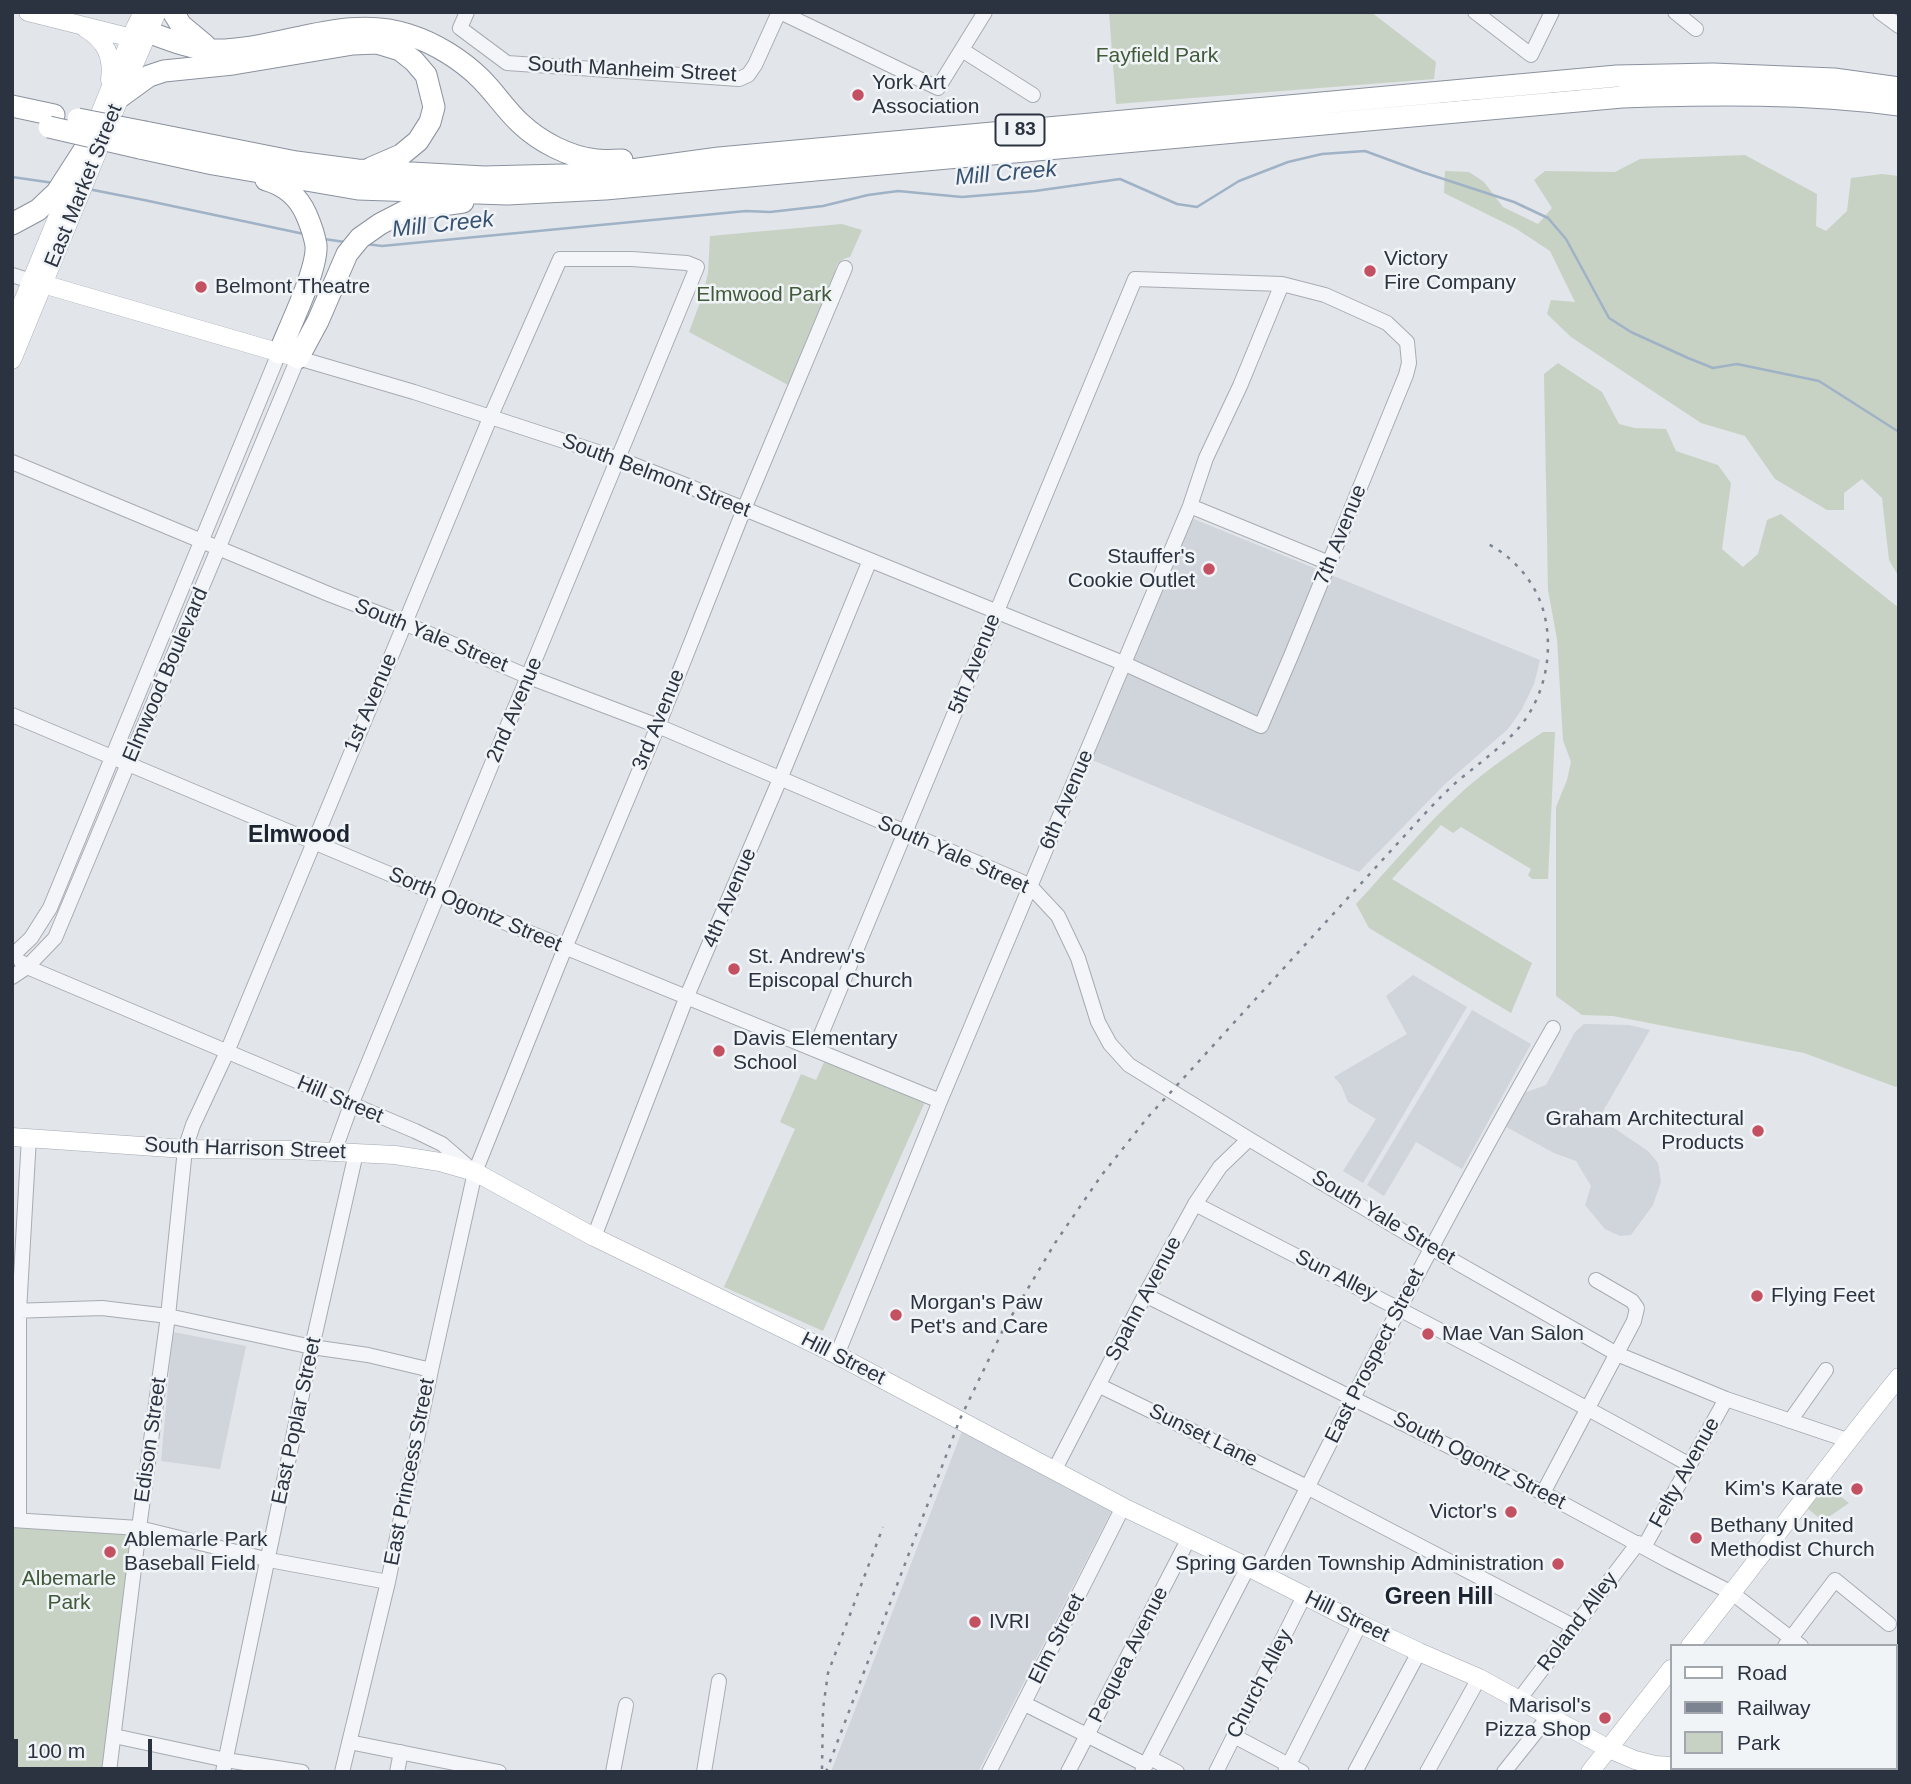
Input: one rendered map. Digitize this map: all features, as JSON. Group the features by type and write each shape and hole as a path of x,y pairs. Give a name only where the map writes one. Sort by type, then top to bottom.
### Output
{"highway":[{"path":"173,12 181,25 198,41 213,50"},
{"path":"140,30 179,43 213,50 339,30 393,30 412,36 460,61 481,78 521,124 542,140 578,157 598,160 719,158"},
{"path":"115,95 149,76 164,71 233,64 352,44 377,43 400,50 426,75 434,107 430,122 418,141 401,155 362,171"},
{"name":"I 83","path":"12,106 52,121 142,140 362,171 484,177 602,174 719,158 1617,76 1726,74 1834,79 1899,88"},
{"name":"I 83","path":"142,140 213,164 358,188 507,194 605,189 1622,97 1760,94 1845,98 1899,105"},
{"name":"I 83","path":"12,120 52,121"},
{"path":"12,223 67,196 82,168 86,147"},
{"path":"213,164 279,183 296,198 310,223 316,246 288,356"},
{"path":"288,356 318,321 347,254 360,238 380,224 407,210 531,193"}],"main road":[{"path":"28,12 140,30"},
{"name":"East Market Street","path":"82,168 115,95 140,30 157,12"},
{"path":"78,18 98,36 108,52 115,95"},
{"name":"East Market Street","path":"12,360 86,147 115,95"},
{"name":"East Market Street","path":"12,328 37,283"},
{"name":"South Belmont Street","path":"37,283 288,356"},
{"name":"South Harrison Street","path":"20,1137 185,1149 294,1150 410,1157 475,1172"},
{"name":"Hill Street","path":"475,1172 594,1237 837,1355 1124,1507 1360,1625 1479,1678 1609,1749 1635,1760 1670,1766"},
{"path":"1692,1644 1847,1440 1899,1377"},
{"path":"1590,1772 1670,1670"}],"street":[{"name":"South Manheim Street","path":"467,12 460,28 507,63 738,79 748,75 755,65 779,12"},
{"path":"779,12 938,88 985,12"},
{"path":"1475,12 1531,55 1552,12"},
{"path":"1675,12 1696,29"},
{"path":"1880,12 1899,26"},
{"path":"962,50 1034,94"},
{"name":"1st Avenue","path":"185,1149 490,418 560,259 659,261 687,263 697,267"},
{"name":"2nd Avenue","path":"334,1152 351,1105 697,267"},
{"name":"3rd Avenue","path":"475,1172 744,509 845,268"},
{"path":"12,275 37,283"},
{"name":"5th Avenue","path":"815,1049 1135,279 1282,284"},
{"name":"7th Avenue","path":"1261,726 1292,656 1409,363 1407,342 1387,323 1325,295 1282,284"},
{"name":"6th Avenue","path":"837,1355 940,1101 1190,506 1206,458 1240,386 1282,284"},
{"name":"South Belmont Street","path":"288,356 414,392 619,459 1123,663 1261,726"},
{"name":"Elmwood Boulevard","path":"13,956 31,938 50,908 202,540 288,356"},
{"name":"Elmwood Boulevard","path":"12,977 27,967 55,938 219,547 288,356"},
{"name":"South Yale Street","path":"12,462 529,677 657,726 1031,887 1058,916 1068,934 1098,1022 1110,1044 1129,1065 1432,1248 1617,1354 1726,1399 1847,1440"},
{"path":"1190,506 1329,563"},
{"name":"4th Avenue","path":"594,1237 687,996 870,560"},
{"name":"Sorth Ogontz Street","path":"12,715 565,948 940,1101"},
{"name":"Hill Street","path":"13,956 27,967 442,1144 475,1172"},
{"name":"East Prospect Street","path":"1146,1765 1307,1487 1490,1137 1552,1028"},
{"path":"20,1137 16,1311 16,1520 139,1528 269,1560 388,1583"},
{"name":"Spahn Avenue","path":"1055,1469 1195,1204 1220,1167 1249,1139"},
{"name":"Edison Street","path":"109,1772 167,1316 185,1149"},
{"name":"East Poplar Street","path":"225,1766 312,1347 356,1153"},
{"name":"East Princess Street","path":"342,1772 388,1583 475,1172"},
{"name":"Sun Alley","path":"1195,1204 1399,1308 1690,1465"},
{"path":"1543,1493 1634,1321 1637,1308 1632,1301 1596,1280"},
{"name":"South Ogontz Street","path":"1145,1295 1543,1493 1732,1593 1792,1643"},
{"path":"16,1311 102,1308 167,1316 431,1370"},
{"path":"1790,1421 1826,1370"},
{"name":"Sunset Lane","path":"1098,1385 1307,1487 1575,1627"},
{"name":"Felty Avenue","path":"1641,1545 1726,1399"},
{"name":"Elm Street","path":"989,1772 1124,1507"},
{"name":"Pequea Avenue","path":"1068,1772 1189,1538"},
{"name":"Roland Alley","path":"1518,1701 1641,1545"},
{"path":"1792,1643 1835,1580 1889,1624"},
{"name":"Church Alley","path":"1216,1772 1304,1596"},
{"path":"1287,1768 1360,1625"},
{"path":"1355,1772 1419,1653"},
{"path":"1427,1772 1479,1678"},
{"path":"704,1772 719,1681"},
{"path":"1024,1704 1146,1765 1177,1772"},
{"path":"613,1772 626,1705"},
{"path":"1504,1772 1548,1717"},
{"path":"114,1735 225,1766 302,1772"},
{"path":"1234,1736 1287,1768 1302,1772"},
{"path":"349,1742 499,1772"},
{"path":"397,1772 401,1752"}],"shaded area":[{"path":"1189,517 1540,660 1534,684 1522,709 1508,729 1445,784 1359,872 1090,759"},
{"path":"1413,975 1467,1007 1363,1183 1343,1171 1376,1119 1348,1102 1341,1085 1334,1077 1407,1034 1386,996"},
{"path":"1472,1010 1531,1044 1462,1169 1416,1142 1384,1196 1367,1185"},
{"path":"1584,1024 1629,1025 1650,1030 1599,1118 1648,1151 1658,1163 1661,1182 1653,1205 1631,1235 1620,1236 1605,1229 1585,1205 1591,1186 1576,1161 1554,1153 1501,1124 1519,1093 1546,1085 1575,1032"},
{"path":"173,1332 246,1346 220,1469 161,1461"},
{"name":"IVRI","path":"962,1431 1113,1508 978,1772 831,1772"}],"green space":[{"name":"Fayfield Park","path":"1109,12 1371,12 1436,62 1434,79 1116,104"},
{"path":"1745,155 1817,194 1816,226 1826,231 1847,211 1851,178 1882,174 1899,176 1899,577 1889,560 1882,498 1862,479 1844,493 1844,510 1827,510 1775,479 1745,436 1701,423 1571,337 1547,314 1551,300 1575,302 1550,251 1515,228 1444,193 1445,171 1469,172 1484,182 1503,207 1538,224 1552,208 1534,180 1545,171 1615,172 1640,159"},
{"name":"Elmwood Park","path":"842,224 862,230 850,257 837,265 836,281 790,386 689,332 708,273 710,236"},
{"path":"1558,363 1602,392 1619,424 1635,428 1666,429 1676,451 1718,465 1731,483 1722,549 1743,567 1758,554 1767,520 1781,514 1899,608 1899,1085 1896,1087 1804,1053 1613,1016 1582,1015 1556,996 1556,807 1571,762 1563,740 1557,639 1548,590 1544,374"},
{"path":"1543,732 1555,732 1548,879 1532,879 1528,875 1531,869 1461,827 1453,833 1441,825 1392,879 1532,963 1511,1013 1369,928 1356,904 1422,831 1464,790"},
{"path":"826,1058 925,1102 823,1331 724,1287 795,1129 780,1122 801,1074 816,1080"},
{"path":"1825,1484 1849,1503 1823,1521 1807,1508"},
{"name":"Albemarle Park","path":"12,1526 133,1532 106,1772 13,1772 15,1742 12,1741"}],"waterway":[{"name":"Mill Creek","path":"366,244 382,246 746,211 770,212 823,206 898,191 962,197 1035,191 1120,179 1177,204 1197,207 1239,181 1288,162 1322,154 1365,151 1514,202 1548,218 1566,239 1609,318 1631,332 1713,368 1737,364 1819,381 1899,432"},
{"name":"Mill Creek","path":"12,177 54,183"},
{"name":"Mill Creek","path":"88,189 304,234"},
{"name":"Mill Creek","path":"324,239 345,242"}],"railway":[{"path":"826,1772 960,1419 1002,1332 1055,1243 1101,1176 1148,1117 1433,805 1497,749 1527,717 1545,674 1548,644 1544,613 1536,592 1523,572 1507,556 1488,544"},
{"path":"822,1769 823,1709 828,1673 883,1527"}],"place":[{"name":"York Art Association","path":"858,95"},
{"name":"Victory Fire Company","path":"1370,271"},
{"name":"Belmont Theatre","path":"201,287"},
{"name":"Stauffer's Cookie Outlet","path":"1209,569"},
{"name":"St. Andrew's Episcopal Church","path":"734,969"},
{"name":"Davis Elementary School","path":"719,1051"},
{"name":"Graham Architectural Products","path":"1758,1131"},
{"name":"Flying Feet","path":"1757,1296"},
{"name":"Morgan's Paw Pet's and Care","path":"896,1315"},
{"name":"Mae Van Salon","path":"1428,1334"},
{"name":"Kim's Karate","path":"1857,1489"},
{"name":"Victor's","path":"1511,1512"},
{"name":"Bethany United Methodist Church","path":"1696,1538"},
{"name":"Ablemarle Park Baseball Field","path":"110,1552"},
{"name":"Spring Garden Township Administration","path":"1558,1564"},
{"name":"IVRI","path":"975,1622"},
{"name":"Marisol's Pizza Shop","path":"1605,1718"}],"district":[{"name":"Elmwood","path":"299,836"},
{"name":"Green Hill","path":"1439,1598"}]}
